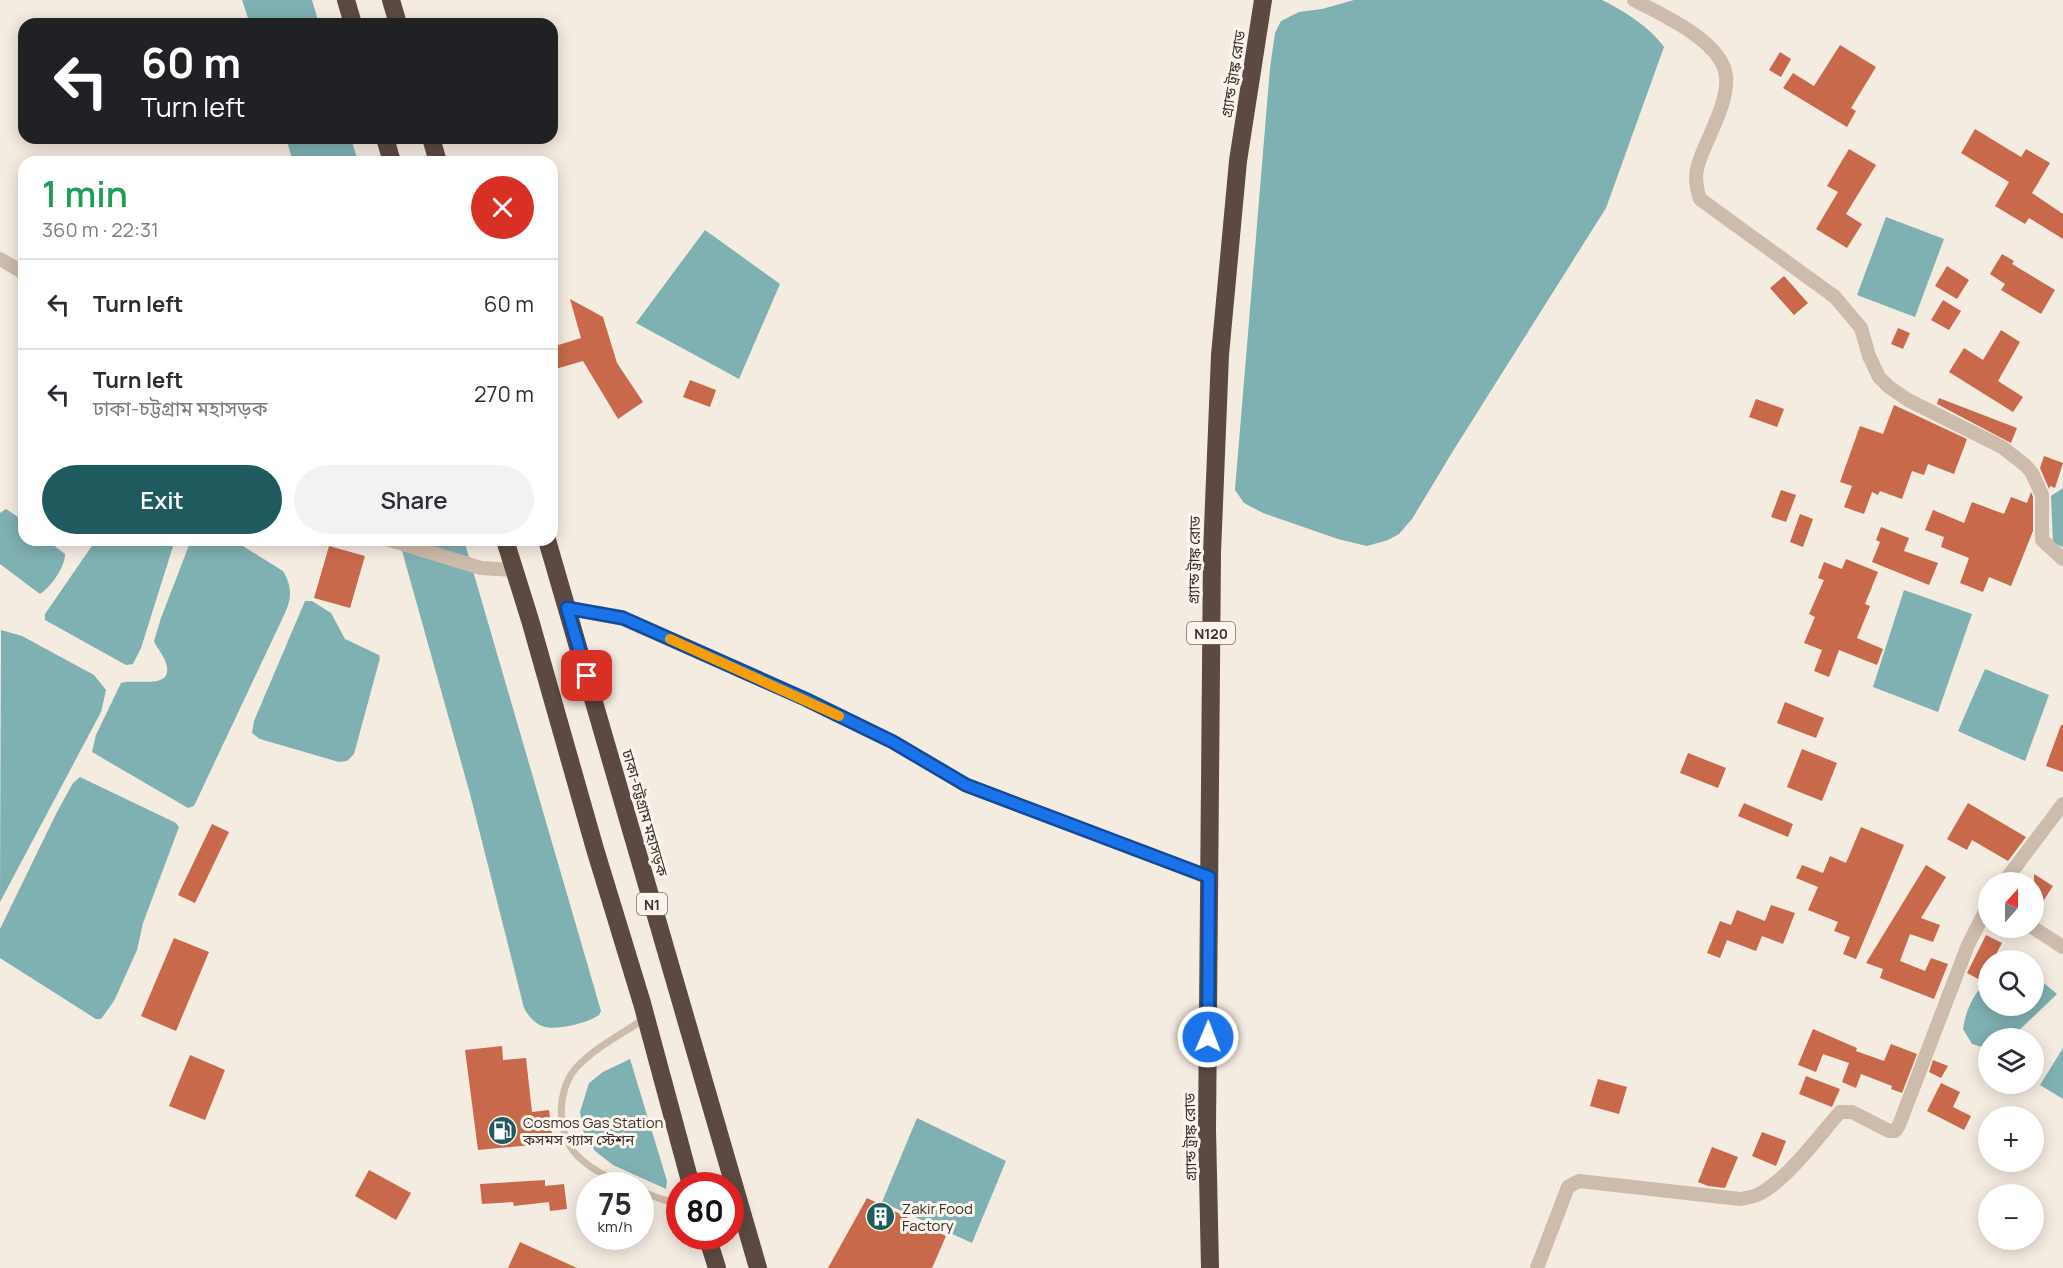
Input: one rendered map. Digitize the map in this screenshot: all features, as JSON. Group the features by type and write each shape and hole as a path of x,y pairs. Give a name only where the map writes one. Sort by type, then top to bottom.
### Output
{"highway":[{"path":"346,0 350,18"},
{"path":"390,0 396,18"},
{"name":"গ্র্যান্ড ট্রাঙ্ক রোড","path":"1210,1268 1207,1129 1212,554 1220,355 1238,161 1263,0"},
{"name":"N1","path":"507,546 646,1017 688,1172"},
{"name":"ঢাকা-চট্টগ্রাম মহাসড়ক","path":"549,546 758,1268"},
{"path":"711,1250 717,1268"}],"street":[{"path":"1634,0 1706,42 1720,57 1726,76 1725,89 1717,117 1695,170 1700,199 1835,297 1861,328 1869,356 1879,377 1889,387 1908,400 2002,447 2025,465 2032,472 2042,495 2042,540 2063,559"},
{"path":"0,259 18,270"},
{"path":"410,546 482,568 514,570"},
{"path":"567,608 623,618 805,699 893,742 966,785 1209,877"},
{"path":"2012,872 2063,804"},
{"path":"1537,1268 1568,1187 1579,1181 1740,1199 1758,1195 1773,1185 1840,1112 1852,1112 1889,1131 1895,1131 1968,945 1978,925"},
{"path":"2044,935 2063,947"}],"lane":[{"path":"602,1172 580,1160 568,1143 561,1115 563,1092 575,1068 646,1017"}],"water":[{"path":"242,0 312,0 317,18 248,18"},
{"path":"1354,0 1602,0 1636,20 1664,47 1606,208 1412,519 1399,534 1367,546 1338,539 1263,513 1244,503 1235,490 1270,68 1275,33 1281,21 1299,12 1322,9"},
{"path":"288,144 353,144 356,156 291,156"},
{"path":"1886,217 1944,239 1915,317 1857,295"},
{"path":"705,230 780,284 739,379 636,323"},
{"path":"2063,488 2063,547 2053,543 2051,496"},
{"path":"6,509 18,517 18,546 55,546 65,554 63,565 57,576 40,594 0,564 0,513"},
{"path":"92,546 173,546 141,648 133,664 126,665 45,620 45,614"},
{"path":"189,546 243,546 283,571 288,582 290,592 285,613 194,806 188,808 92,752 96,735 121,683 151,682 164,677 167,672 165,660 154,641"},
{"path":"401,546 466,546 601,1011 599,1015 581,1023 551,1028 538,1024 524,1008 470,794"},
{"path":"1904,590 1972,614 1938,712 1873,687"},
{"path":"305,601 312,601 331,613 345,639 379,655 380,658 354,754 347,761 339,762 260,739 252,733 254,721"},
{"path":"1,630 22,636 94,675 106,690 101,712 0,902"},
{"path":"1985,669 2049,695 2025,761 1958,731"},
{"path":"80,777 176,823 179,827 143,923 137,950 114,1001 101,1019 96,1019 0,958 0,929 56,814 73,783"},
{"path":"2044,983 2057,994 2044,1006"},
{"path":"1978,992 1978,1016 2034,1016 2021,1028 1978,1028 1978,1046 1972,1044 1963,1029"},
{"path":"2063,1048 2063,1099 2044,1087 2044,1079"},
{"path":"630,1059 666,1178 666,1189 654,1184 654,1172 628,1172 613,1165 595,1151 584,1134 580,1112 589,1083 603,1072"},
{"path":"917,1118 1006,1161 972,1243 882,1202"}],"building":[{"path":"1840,45 1876,67 1851,108 1856,111 1847,127 1783,88 1793,73 1814,86"},
{"path":"1780,52 1791,59 1781,77 1769,70"},
{"path":"1975,129 2021,157 2026,149 2050,163 2032,193 2063,214 2063,239 2029,218 2025,224 1995,206 2009,182 1961,153"},
{"path":"1849,149 1876,165 1846,214 1862,224 1847,248 1816,229 1838,192 1827,186"},
{"path":"2002,254 2014,261 2012,264 2055,290 2041,314 2001,290 2005,284 1990,274"},
{"path":"1947,266 1969,280 1957,299 1935,286"},
{"path":"1784,276 1808,303 1794,315 1770,288"},
{"path":"570,299 603,317 617,363 643,402 618,419 583,361 558,368 558,345 581,338"},
{"path":"1943,300 1961,311 1949,330 1931,320"},
{"path":"1898,328 1910,333 1903,349 1891,344"},
{"path":"2001,330 2020,342 1998,381 2023,397 2013,412 1949,372 1964,348 1983,360"},
{"path":"690,380 716,390 710,407 683,397"},
{"path":"1939,398 2017,428 2011,443 1937,404"},
{"path":"1756,399 1784,409 1777,427 1749,417"},
{"path":"1894,405 1967,439 1954,474 1928,464 1924,475 1912,471 1902,499 1880,491 1878,495 1872,492 1864,514 1844,507 1852,486 1840,482 1860,426 1883,434"},
{"path":"2044,456 2063,463 2055,488 2050,486 2049,489 2040,468"},
{"path":"1781,490 1796,495 1786,522 1771,517"},
{"path":"2031,492 2033,531 2011,586 1989,577 1983,592 1960,583 1969,558 1941,547 1944,537 1925,530 1933,510 1964,523 1972,502 2004,514 2011,497 2027,503"},
{"path":"1800,514 1813,519 1803,547 1790,542"},
{"path":"1881,527 1909,538 1904,551 1938,563 1929,585 1872,562 1880,542 1876,540"},
{"path":"329,546 365,556 350,608 314,598"},
{"path":"1846,559 1878,572 1865,604 1870,606 1857,638 1883,649 1877,665 1839,650 1829,677 1814,671 1822,650 1804,643 1815,617 1809,614 1824,580 1818,578 1824,562 1842,569"},
{"path":"1785,702 1824,718 1816,738 1777,723"},
{"path":"2061,725 2063,725 2063,772 2046,766"},
{"path":"1802,749 1837,763 1822,801 1787,787"},
{"path":"1688,753 1726,768 1718,788 1680,773"},
{"path":"1744,803 1793,824 1788,837 1738,816"},
{"path":"1968,803 2026,837 2008,861 1972,840 1967,850 1947,839"},
{"path":"212,824 229,832 195,903 178,895"},
{"path":"1861,827 1904,845 1856,959 1843,954 1850,937 1834,931 1838,922 1808,910 1818,887 1796,878 1802,865 1823,873 1830,856 1846,863"},
{"path":"1926,865 1946,877 1921,918 1940,925 1933,942 1910,934 1900,961 1925,971 1931,958 1948,964 1934,999 1880,978 1883,969 1866,963"},
{"path":"2044,880 2053,886 2044,900"},
{"path":"1771,905 1795,913 1783,944 1762,936 1756,951 1727,940 1720,958 1707,953 1720,921 1731,925 1737,910 1765,921"},
{"path":"174,938 209,952 176,1031 141,1016"},
{"path":"1984,938 1992,938 2002,943 1998,950 1978,950"},
{"path":"1978,951 1978,979 1967,973"},
{"path":"1813,1029 1857,1048 1856,1051 1884,1061 1891,1044 1917,1054 1902,1093 1891,1089 1892,1086 1861,1074 1856,1088 1842,1082 1849,1063 1823,1054 1816,1072 1798,1065"},
{"path":"502,1046 503,1060 526,1058 532,1112 549,1110 553,1143 478,1150 465,1050"},
{"path":"190,1055 225,1070 205,1120 169,1106"},
{"path":"1933,1060 1948,1066 1941,1078 1929,1072"},
{"path":"1806,1076 1840,1089 1832,1107 1799,1094"},
{"path":"1598,1079 1627,1087 1619,1114 1590,1106"},
{"path":"1941,1083 1960,1092 1953,1107 1971,1116 1964,1130 1927,1111"},
{"path":"1762,1132 1786,1141 1776,1166 1752,1156"},
{"path":"1712,1147 1738,1157 1725,1188 1698,1182"},
{"path":"369,1170 411,1193 396,1220 355,1196"},
{"path":"545,1180 545,1186 564,1184 567,1209 550,1211 549,1202 514,1206 513,1202 482,1204 480,1184"},
{"name":"Zakir Food Factory","path":"867,1198 946,1236 932,1268 828,1268"},
{"path":"520,1242 577,1268 508,1268"}],"slow traffic":[{"path":"670,639 839,716"}],"place":[{"name":"Cosmos Gas Station কসমস গ্যাস স্টেশন","path":"502,1131"},
{"name":"Zakir Food Factory","path":"881,1217"}],"route":[{"path":"587,676 567,608 623,618 805,699 893,742 966,785 1209,877 1208,1037"}]}
